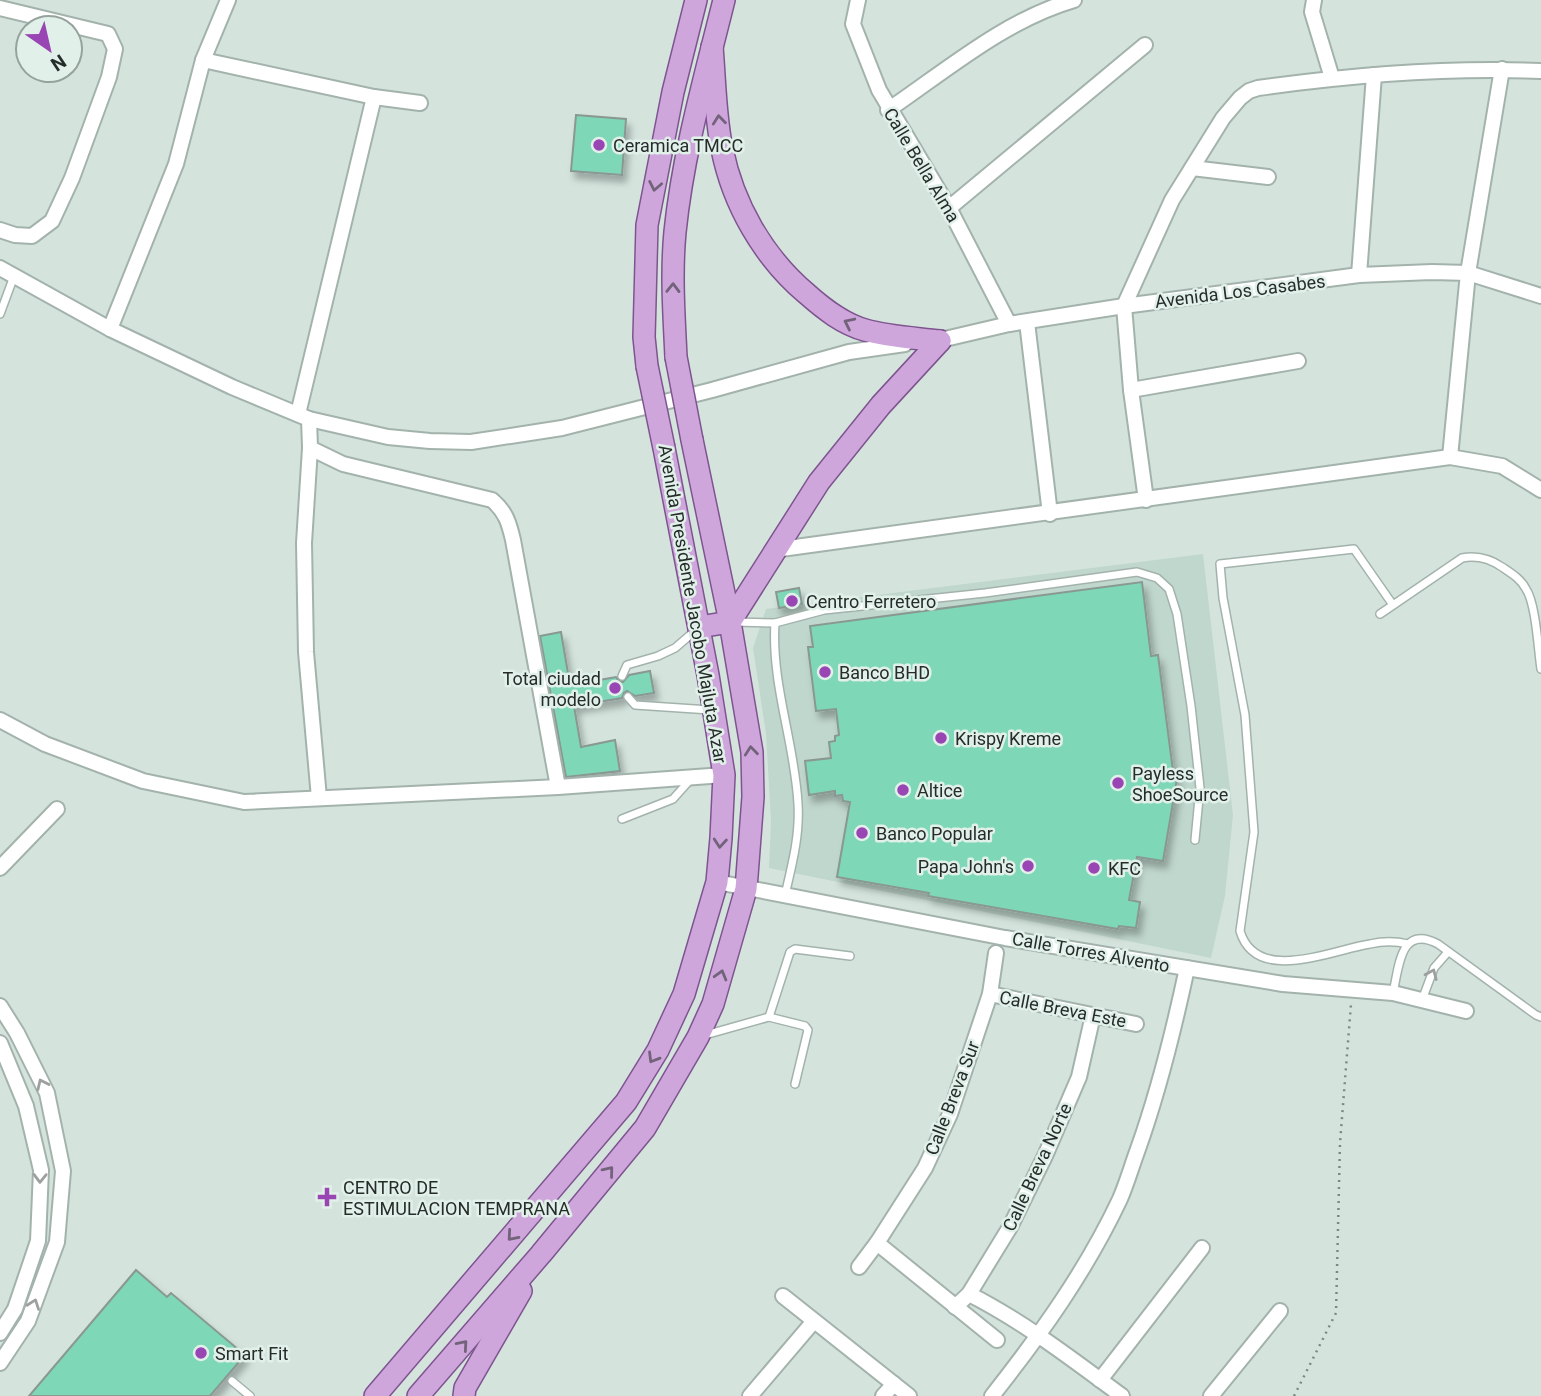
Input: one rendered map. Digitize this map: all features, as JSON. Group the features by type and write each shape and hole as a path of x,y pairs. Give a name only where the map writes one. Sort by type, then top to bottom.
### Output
{"main road":[{"name":"Avenida Presidente Jacobo Majluta Azar","path":"374,1396 626,1101 658,1050 684,995 717,882 724,775 699,627 647,366 644,337 647,225 673,92 696,0"},
{"name":"Avenida Presidente Jacobo Majluta Azar","path":"418,1396 645,1128 698,1037 713,1004 746,888 753,797 752,752 730,622 676,356 672,293 675,233 684,171 724,0"},
{"path":"712,47 722,147 730,180 739,206 753,231 790,280 828,312 865,330 940,341"},
{"path":"699,627 730,622 774,550 844,449 940,341"},
{"path":"464,1396 464,1388 541,1254"}],"street":[{"path":"110,329 176,164 204,60 228,0"},
{"name":"Calle Bella Alma","path":"858,0 853,24 888,110 949,208 1009,324"},
{"path":"888,110 1009,27 1049,8 1074,0"},
{"path":"1314,0 1312,12 1332,78"},
{"path":"0,8 107,34 115,49 109,77 72,178 52,221 32,236 15,235 0,230"},
{"path":"949,208 1145,45"},
{"path":"204,60 374,97 420,103"},
{"path":"1146,500 1131,390 1124,306 1172,200 1223,118 1248,91 1332,78 1502,69 1541,71"},
{"path":"1450,457 1468,273 1502,69"},
{"path":"1359,275 1374,75"},
{"path":"319,798 306,652 304,543 310,448 304,417 374,97"},
{"path":"1192,168 1268,177"},
{"name":"Avenida Los Casabes","path":"0,268 110,329 232,387 304,417 388,437 471,442 562,428 849,352 940,341 971,331 1124,306 1359,275 1432,272 1468,273 1541,296"},
{"path":"1027,322 1050,514"},
{"path":"1131,390 1298,361"},
{"path":"310,448 342,464 492,500 501,508 508,518 513,541 558,787"},
{"path":"774,550 1450,457 1502,466 1541,490"},
{"path":"0,720 45,744 144,781 244,802 558,787 724,775"},
{"path":"0,868 57,809"},
{"name":"Calle Torres Alvento","path":"717,882 1005,938 1283,984 1394,993 1466,1011"},
{"name":"Calle Breva Sur","path":"859,1267 925,1168 950,1114 990,994 996,953"},
{"path":"992,1396 1040,1335 1080,1273 1121,1197 1152,1110 1187,968"},
{"name":"Calle Breva Este","path":"990,994 1136,1024"},
{"path":"0,1006 18,1033 47,1093 63,1171 57,1242 28,1321 0,1363"},
{"name":"Calle Breva Norte","path":"956,1307 969,1294 1010,1227 1045,1156 1079,1077 1093,1015"},
{"path":"0,1044 26,1106 41,1170 38,1241 15,1309 0,1333"},
{"path":"877,1242 997,1340"},
{"path":"1100,1380 1202,1248"},
{"path":"969,1294 1040,1335 1100,1380 1114,1394"},
{"path":"783,1296 909,1396"},
{"path":"1211,1396 1280,1311"},
{"path":"750,1396 814,1321"},
{"path":"883,1396 894,1384"}],"lane":[{"path":"0,314 15,276"},
{"path":"1393,605 1354,549 1220,564 1223,598 1245,715 1254,832 1240,931 1244,944 1261,958 1276,961 1313,957 1369,944 1394,941 1408,944"},
{"path":"1380,614 1462,558 1476,555 1498,564 1527,589 1532,605 1541,669"},
{"path":"730,622 775,623 824,610 985,593 1137,572 1157,578 1169,589 1177,614 1191,706 1200,788 1195,840"},
{"path":"775,623 775,665 798,804 794,860 785,895"},
{"path":"622,676 627,666 674,648 699,627"},
{"path":"628,697 635,705 714,710"},
{"path":"622,820 673,799 693,777"},
{"path":"1394,993 1402,952 1416,939 1427,938 1541,1017"},
{"path":"769,1017 790,952 795,949 850,956"},
{"path":"1422,1000 1434,968 1448,952"},
{"path":"698,1037 769,1017 805,1026 808,1030 795,1084"},
{"path":"232,1381 250,1396"}],"path":[{"path":"1293,1396 1336,1313 1340,1143 1353,990"}],"shaded area":[{"path":"1203,554 1233,815 1225,896 1211,958 769,868 771,821 766,734 753,648 766,609"}],"building":[{"name":"Ceramica TMCC","path":"576,115 626,119 622,175 571,171"},
{"path":"1142,582 1151,656 1158,655 1174,779 1177,779 1163,861 1137,857 1129,900 1140,902 1136,928 1119,926 1118,929 928,896 929,893 837,877 850,802 843,801 842,795 835,796 835,791 809,795 805,761 831,758 829,742 835,741 835,736 839,735 836,709 816,711 808,647 813,647 810,626"},
{"path":"799,588 802,604 779,608 776,592"},
{"path":"561,632 570,685 616,677 623,682 629,675 650,671 654,693 635,696 627,691 622,698 574,706 581,747 615,740 620,771 566,777 540,636"},
{"path":"136,1270 167,1297 171,1293 245,1355 210,1396 29,1396"}],"place":[{"name":"Ceramica TMCC","path":"599,145"},
{"name":"Centro Ferretero","path":"792,601"},
{"name":"Banco BHD","path":"825,672"},
{"name":"Total ciudad modelo","path":"615,688"},
{"name":"Krispy Kreme","path":"941,738"},
{"name":"Payless ShoeSource","path":"1118,783"},
{"name":"Altice","path":"903,790"},
{"name":"Banco Popular","path":"862,833"},
{"name":"Papa John's","path":"1028,866"},
{"name":"KFC","path":"1094,868"},
{"name":"CENTRO DE ESTIMULACION TEMPRANA","path":"327,1197"},
{"name":"Smart Fit","path":"201,1353"}]}
